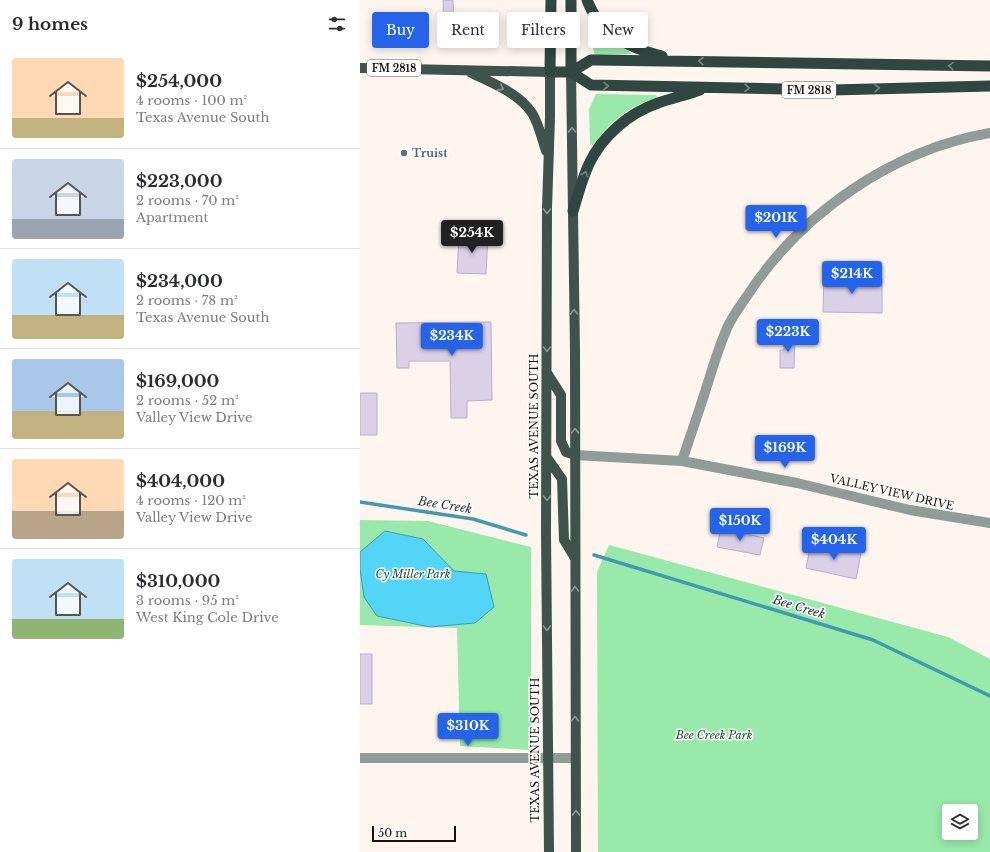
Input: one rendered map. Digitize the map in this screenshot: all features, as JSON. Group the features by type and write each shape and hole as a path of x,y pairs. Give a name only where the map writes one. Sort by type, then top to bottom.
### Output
{"highway":[{"name":"TEXAS AVENUE SOUTH","path":"550,72 551,0"},
{"path":"571,0 571,72"},
{"path":"587,0 600,25 611,35 641,51 680,61"},
{"path":"571,72 590,60 990,66"},
{"name":"FM 2818","path":"550,72 571,72 591,85 832,90 990,86"},
{"path":"573,211 588,165 597,149 613,130 648,107 708,87"}],"main road":[{"name":"FM 2818","path":"360,68 550,72"},
{"path":"466,70 523,102 532,114 549,158"},
{"name":"TEXAS AVENUE SOUTH","path":"549,852 546,533 548,459 547,208 550,72"},
{"path":"571,72 575,456 576,852"},
{"path":"547,373 561,395 561,441 566,452 575,456"},
{"path":"548,459 559,472 562,479 564,540 575,558"}],"street":[{"path":"682,462 715,357 730,323 763,271 785,246 810,222 868,180 902,162 936,147 975,135 990,133"},
{"name":"VALLEY VIEW DRIVE","path":"575,456 682,462 797,483 910,510 990,523"},
{"path":"360,758 575,758"}],"green space":[{"path":"623,48 631,54 595,55 593,49"},
{"path":"596,94 656,95 657,97 642,103 620,116 608,126 594,145 591,145 589,109"},
{"name":"Cy Miller Park","path":"360,520 428,521 531,547 531,750 460,746 457,628 360,625"},
{"name":"Bee Creek Park","path":"609,545 948,637 990,659 990,852 598,852 597,572"}],"water":[{"path":"385,531 423,539 454,571 486,574 494,607 475,623 430,627 377,616 364,597 360,569 360,552"}],"building":[{"path":"443,0 453,0 453,12 443,12"},
{"path":"459,234 488,236 486,274 457,273"},
{"path":"824,271 836,279 882,279 882,313 823,312"},
{"path":"491,322 492,400 467,401 467,418 451,418 450,361 409,361 409,368 397,368 396,323"},
{"path":"784,335 795,335 794,368 780,368 780,350 784,350"},
{"path":"360,393 377,393 377,435 360,435"},
{"path":"721,528 764,538 760,555 717,547"},
{"path":"811,543 861,553 856,579 806,568"},
{"path":"360,654 372,654 372,704 360,704"}],"waterway":[{"name":"Bee Creek","path":"360,502 473,519 526,535"},
{"name":"Bee Creek","path":"594,555 873,640 990,696"}],"place":[{"name":"Truist","path":"404,153"}]}
